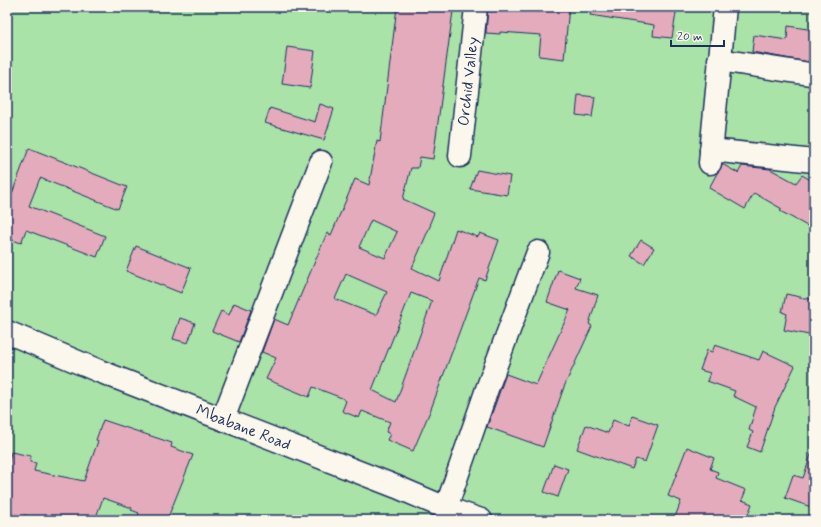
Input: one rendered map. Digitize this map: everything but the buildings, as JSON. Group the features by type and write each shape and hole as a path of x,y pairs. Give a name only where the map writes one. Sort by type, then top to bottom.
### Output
{"street":[{"name":"Orchid Valley","path":"460,156 476,7"},
{"path":"725,7 711,157 814,161"},
{"path":"719,60 810,74"},
{"path":"223,420 321,162"},
{"path":"446,508 487,389 538,252"},
{"name":"Mbabane Road","path":"7,332 99,371 397,487 446,508 481,520"}],"green space":[{"path":"7,7 814,7 814,520 7,520"}]}
